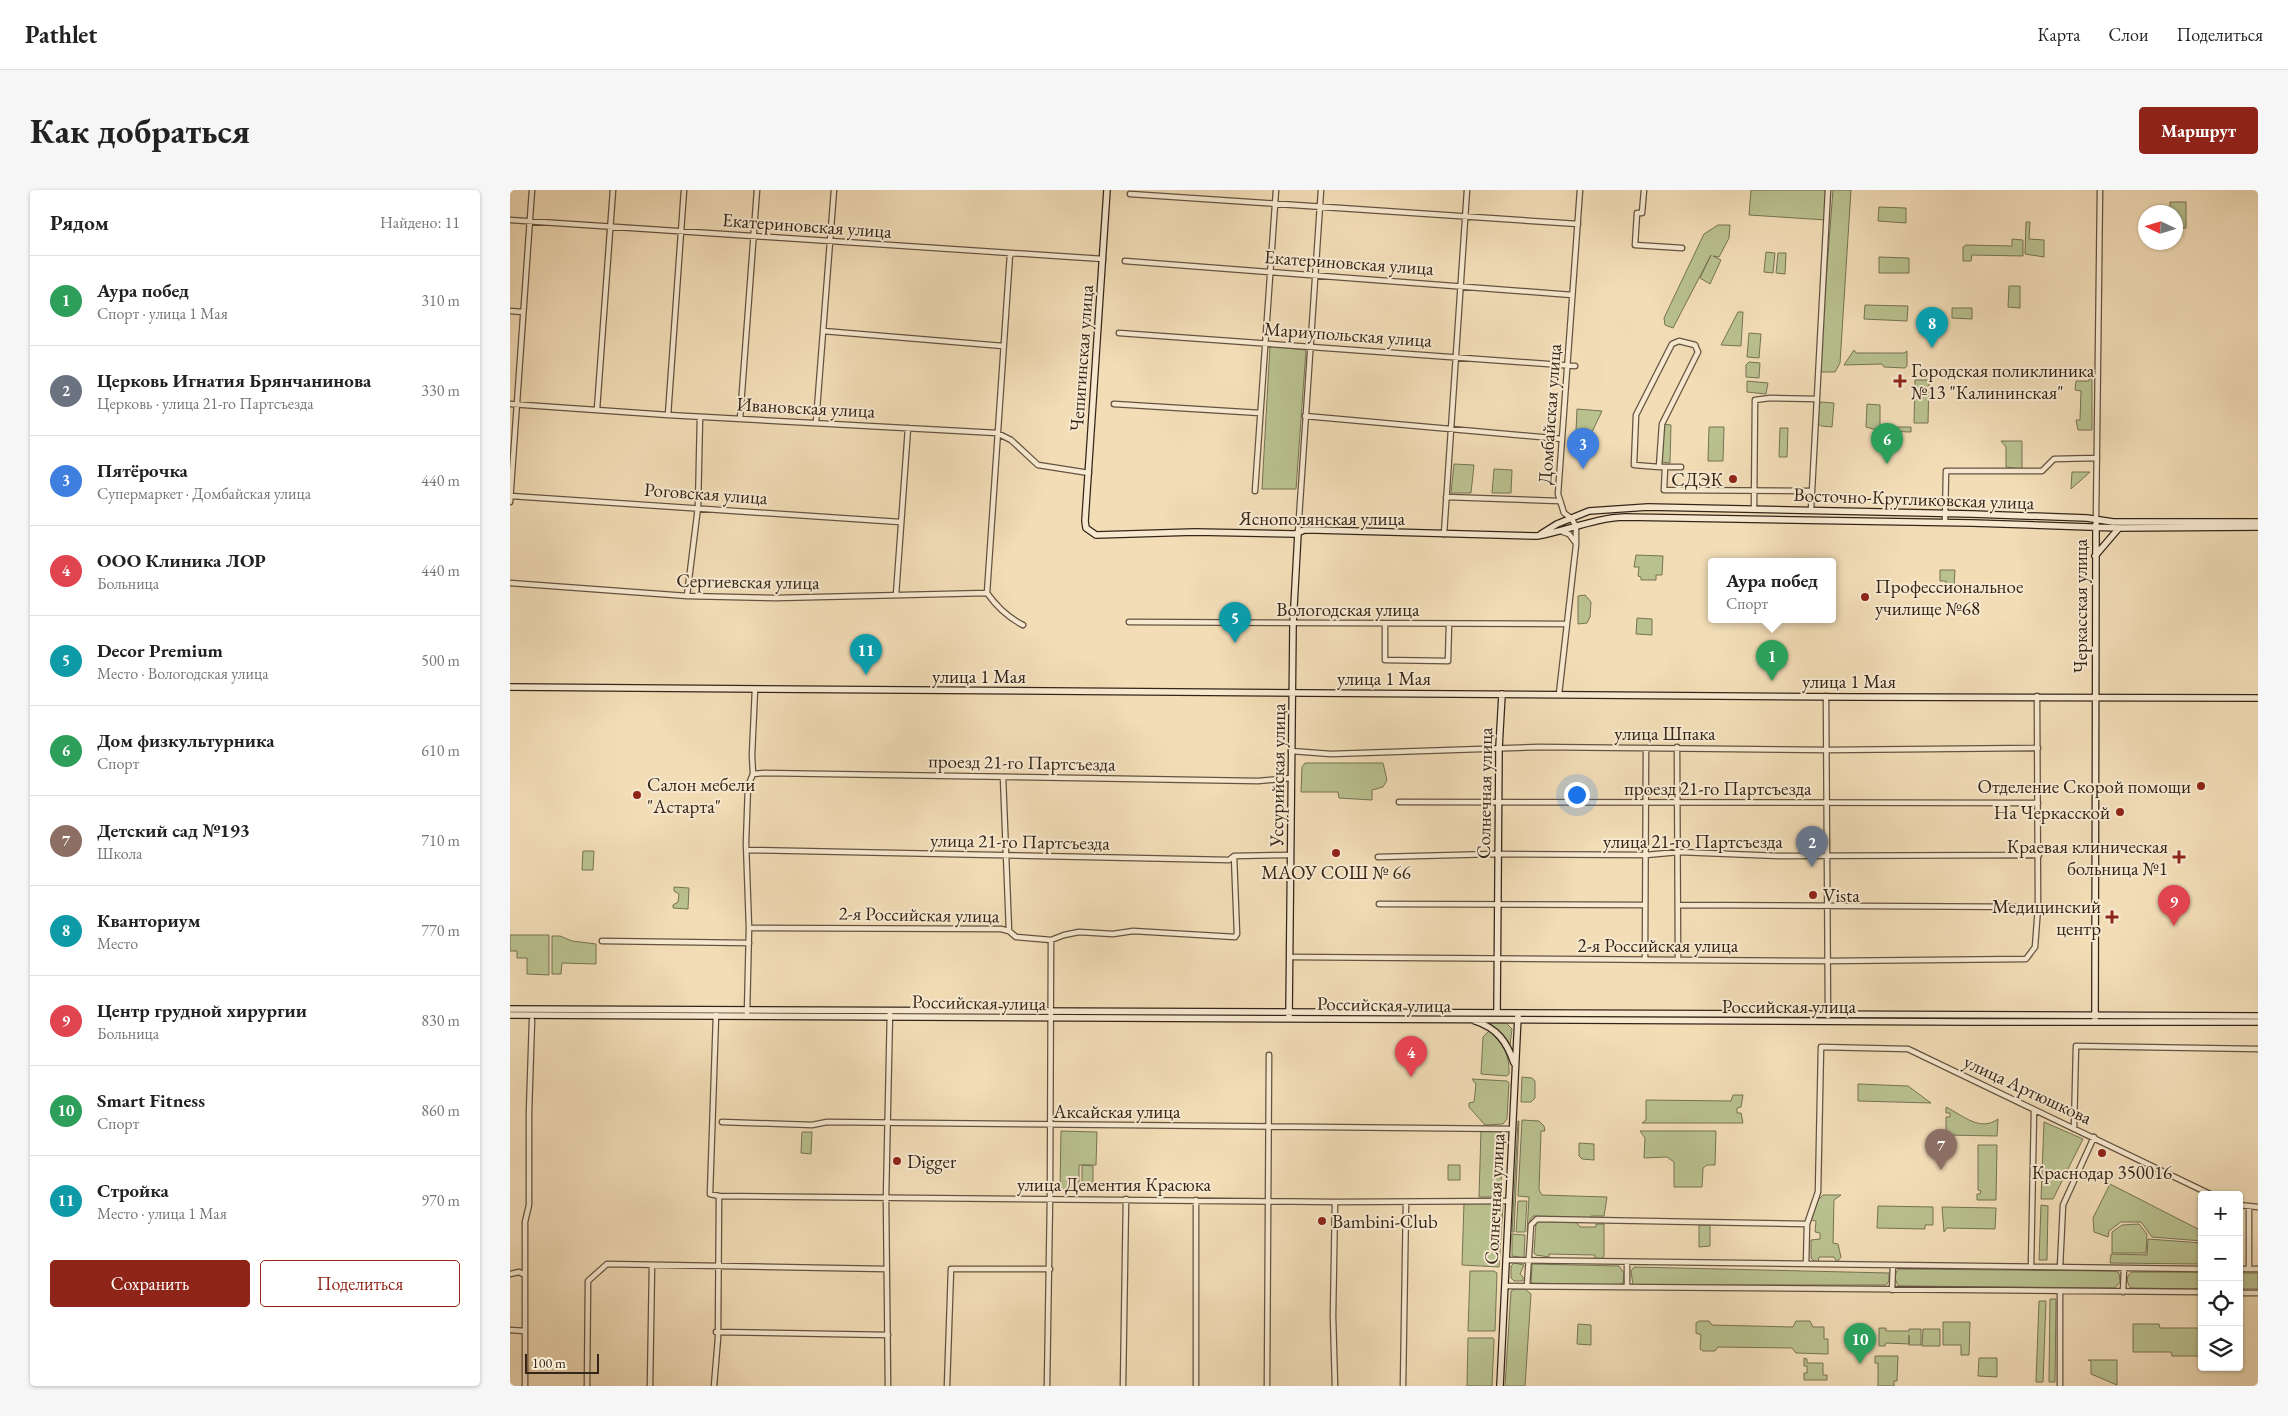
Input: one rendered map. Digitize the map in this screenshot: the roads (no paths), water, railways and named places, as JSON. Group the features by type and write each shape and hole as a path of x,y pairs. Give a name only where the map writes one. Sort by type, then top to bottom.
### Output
{"street":[{"path":"510,502 532,190"},
{"path":"597,409 613,190"},
{"path":"668,415 684,190"},
{"path":"740,419 757,190"},
{"path":"816,422 834,190"},
{"name":"Чепигинская улица","path":"1107,536 1096,535 1086,528 1108,190"},
{"path":"1255,491 1276,190"},
{"path":"1298,533 1321,190"},
{"path":"1444,534 1467,190"},
{"name":"Домбайская улица","path":"1576,526 1571,518 1564,513 1559,501 1580,190"},
{"path":"1644,190 1642,213 1637,212 1635,245 1682,248"},
{"path":"1811,510 1828,190"},
{"name":"Черкасская улица","path":"2095,1020 2094,697 2100,190"},
{"path":"1130,194 1578,224"},
{"name":"Екатериновская улица","path":"510,220 1103,259"},
{"path":"1010,254 986,593 997,607 1010,618 1023,625"},
{"name":"Екатериновская улица","path":"1125,261 1572,294"},
{"path":"510,311 523,312"},
{"path":"824,331 1003,346"},
{"name":"Мариупольская улица","path":"1119,333 1266,342 1575,366"},
{"path":"1659,466 1662,424 1698,352 1695,345 1678,341 1672,344 1636,415 1634,465 1680,467"},
{"path":"1754,509 1755,400 1770,398 1816,399"},
{"name":"Ивановская улица","path":"510,404 700,417 997,433 1012,440 1038,465 1089,472"},
{"path":"1114,404 1260,413"},
{"path":"1306,416 1562,439"},
{"path":"687,596 698,507 700,417"},
{"path":"896,595 908,428"},
{"path":"1945,522 1946,471 2042,471 2054,459 2097,458"},
{"path":"1665,467 1664,490 1812,492"},
{"name":"Роговская улица","path":"510,496 698,507 900,522"},
{"path":"1446,497 1559,501"},
{"path":"1624,508 1624,517"},
{"name":"Восточно-Кругликовская улица","path":"1537,536 1557,524 1589,511 1624,508 1945,513 2096,519 2113,522 2258,522"},
{"name":"Восточно-Кругликовская улица","path":"1563,532 1601,519 1624,517 1945,522 2119,528 2258,527"},
{"path":"1560,694 1576,545 1576,526"},
{"path":"2095,556 2119,528"},
{"name":"Яснополянская улица","path":"1107,536 1196,532 1298,533 1304,530 1537,536 1563,532"},
{"path":"1563,532 1573,538 1576,545"},
{"name":"Уссурийская улица","path":"1289,1015 1293,624 1298,533"},
{"name":"Сергиевская улица","path":"510,583 687,596 776,598 986,593"},
{"name":"Вологодская улица","path":"1128,622 1567,624"},
{"path":"1385,624 1385,660 1448,661 1449,624"},
{"name":"улица 1 Мая","path":"510,687 2258,698"},
{"path":"747,1013 749,928 748,850 746,843 748,786 753,774 755,688"},
{"name":"Солнечная улица","path":"1497,1013 1498,802 1502,694"},
{"path":"1826,696 1828,1016"},
{"path":"1679,905 2038,907 2038,696"},
{"path":"1677,747 1679,852 1678,960"},
{"name":"улица Шпака","path":"1292,751 1331,754 1499,748 1677,747 1827,750 2038,748"},
{"path":"1645,960 1646,748"},
{"name":"проезд 21-го Партсъезда","path":"753,774 1258,781 1291,778"},
{"path":"1003,777 1009,931"},
{"name":"проезд 21-го Партсъезда","path":"1399,802 2038,803"},
{"name":"улица 21-го Партсъезда","path":"748,850 1229,860 1234,856 1290,855"},
{"name":"улица 21-го Партсъезда","path":"1378,857 1498,854 1646,855 1679,852 1828,856 2039,855"},
{"name":"2-я Российская улица","path":"749,928 1000,929 1009,931 1016,937 1051,940 1064,934 1079,932 1113,934 1133,931 1235,937 1237,934 1234,856"},
{"path":"1378,904 1645,905"},
{"name":"2-я Российская улица","path":"1290,957 1828,961 2026,959 2035,947 2038,907"},
{"path":"1047,1386 1050,1269 1051,940"},
{"path":"602,941 748,943"},
{"name":"Российская улица","path":"510,1009 1051,1015 1497,1013 1518,1016 2095,1020 2258,1016"},
{"name":"Российская улица","path":"510,1015 716,1015 747,1013"},
{"path":"888,1386 886,1198 890,1013"},
{"path":"714,1386 719,1267 719,1196 710,1194 716,1015"},
{"name":"Российская улица","path":"1289,1015 1470,1020 1518,1016 1828,1016 2258,1022"},
{"name":"Солнечная улица","path":"1500,1386 1518,1016"},
{"path":"525,1386 526,1222 530,1195 529,1112 532,1020"},
{"path":"1470,1020 1490,1027 1498,1034 1511,1054 1516,1068"},
{"path":"2074,1129 2076,1046 2258,1049"},
{"name":"улица Артюшкова","path":"1807,1224 1818,1192 1821,1047 1908,1048 2204,1191"},
{"path":"1267,1386 1269,1055"},
{"path":"2031,1267 2034,1110"},
{"name":"Аксайская улица","path":"722,1122 812,1125 827,1122 1512,1129"},
{"path":"2060,1267 2063,1204 2094,1137"},
{"name":"улица Дементия Красюка","path":"719,1196 1335,1202 1509,1201"},
{"path":"1123,1386 1126,1199"},
{"path":"1196,1200 1196,1386"},
{"path":"1335,1202 1333,1316 1335,1386"},
{"path":"1403,1386 1406,1202"},
{"path":"2243,1206 2258,1207"},
{"path":"2249,1207 2249,1269"},
{"path":"1527,1286 1531,1225 1537,1219 1807,1224 1806,1264"},
{"path":"1506,1260 2198,1269"},
{"path":"1627,1262 1627,1287"},
{"path":"587,1386 588,1281 607,1264 886,1269"},
{"path":"650,1386 652,1264"},
{"path":"1892,1290 1893,1265"},
{"path":"2123,1292 2124,1268"},
{"path":"948,1386 951,1269 1050,1269"},
{"path":"2243,1269 2258,1269"},
{"path":"510,1274 519,1272 525,1275"},
{"path":"1505,1286 2198,1292"},
{"path":"2060,1291 2060,1386"},
{"path":"2243,1293 2258,1293"},
{"path":"510,1330 525,1331"},
{"path":"716,1332 888,1335"}],"place":[{"name":"Кванториум","path":"1932,348"},
{"name":"Городская поликлиника №13 \"Калининская\"","path":"1900,381"},
{"name":"Дом физкультурника","path":"1887,464"},
{"name":"Пятёрочка","path":"1583,469"},
{"name":"СДЭК","path":"1733,479"},
{"name":"Профессиональное училище №68","path":"1865,597"},
{"name":"Decor Premium","path":"1235,643"},
{"name":"Стройка","path":"866,675"},
{"name":"Аура побед","path":"1772,681"},
{"name":"Отделение Скорой помощи","path":"2201,786"},
{"name":"Салон мебели \"Астарта\"","path":"637,795"},
{"name":"На Черкасской","path":"2120,812"},
{"name":"МАОУ СОШ № 66","path":"1336,853"},
{"name":"Краевая клиническая больница №1","path":"2179,857"},
{"name":"Церковь Игнатия Брянчанинова","path":"1812,867"},
{"name":"Vista","path":"1813,895"},
{"name":"Медицинский центр","path":"2112,917"},
{"name":"Центр грудной хирургии","path":"2174,926"},
{"name":"ООО Клиника ЛОР","path":"1411,1077"},
{"name":"Краснодар 350016","path":"2102,1153"},
{"name":"Digger","path":"897,1161"},
{"name":"Детский сад №193","path":"1941,1170"},
{"name":"Bambini-Club","path":"1322,1221"},
{"name":"Smart Fitness","path":"1860,1364"}]}
